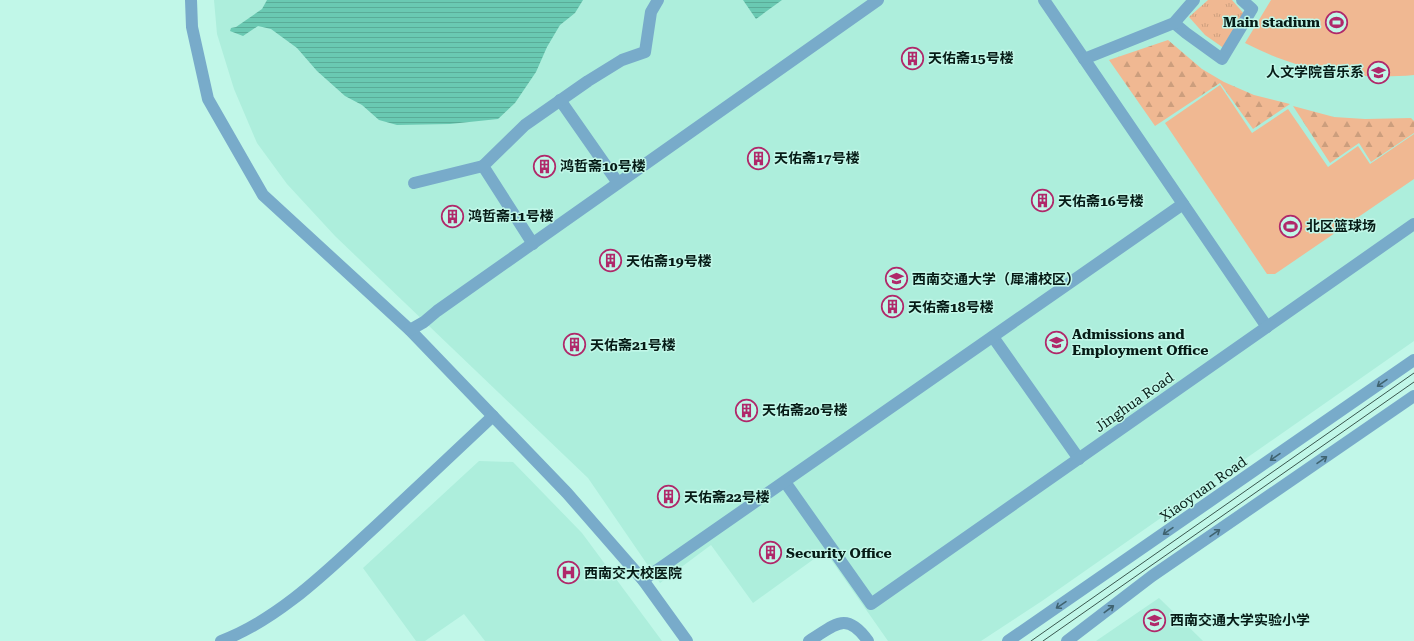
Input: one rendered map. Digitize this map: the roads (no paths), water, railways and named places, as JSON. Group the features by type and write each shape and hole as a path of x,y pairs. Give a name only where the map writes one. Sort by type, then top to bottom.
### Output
{"street":[{"path":"191,0 192,27 208,99 263,196 410,330 567,493 643,580 687,641"},
{"path":"414,183 483,166 525,125 560,100 622,60 645,52 651,12 658,0"},
{"path":"410,330 424,322 437,311 878,0"},
{"path":"1044,0 1267,327"},
{"path":"1084,59 1174,23 1194,0"},
{"path":"1174,23 1222,59 1252,9 1242,0"},
{"path":"560,100 618,183"},
{"path":"483,166 533,244"},
{"path":"643,580 1183,204"},
{"name":"Jinghua Road","path":"785,482 871,604 1414,224"},
{"path":"993,337 1079,459"},
{"name":"Xiaoyuan Road","path":"1008,641 1414,360"},
{"path":"1067,641 1152,576 1414,396"},
{"path":"221,641 247,629 272,614 329,570 493,416"},
{"path":"810,641 835,625 844,623 853,625 868,641"}],"tram line":[{"path":"1031,641 1414,373"},
{"path":"1043,641 1414,382"}],"place":[{"name":"Main stadium","path":"1336,22"},
{"name":"天佑斋15号楼","path":"912,58"},
{"name":"人文学院音乐系","path":"1379,72"},
{"name":"天佑斋17号楼","path":"758,158"},
{"name":"鸿哲斋10号楼","path":"544,166"},
{"name":"天佑斋16号楼","path":"1042,201"},
{"name":"鸿哲斋11号楼","path":"453,216"},
{"name":"北区篮球场","path":"1290,226"},
{"name":"天佑斋19号楼","path":"610,261"},
{"name":"西南交通大学（犀浦校区）","path":"897,279"},
{"name":"天佑斋18号楼","path":"892,307"},
{"name":"Admissions and Employment Office","path":"1056,342"},
{"name":"天佑斋21号楼","path":"575,345"},
{"name":"天佑斋20号楼","path":"746,410"},
{"name":"天佑斋22号楼","path":"669,497"},
{"name":"Security Office","path":"771,553"},
{"name":"西南交大校医院","path":"568,573"},
{"name":"西南交通大学实验小学","path":"1155,620"}]}
